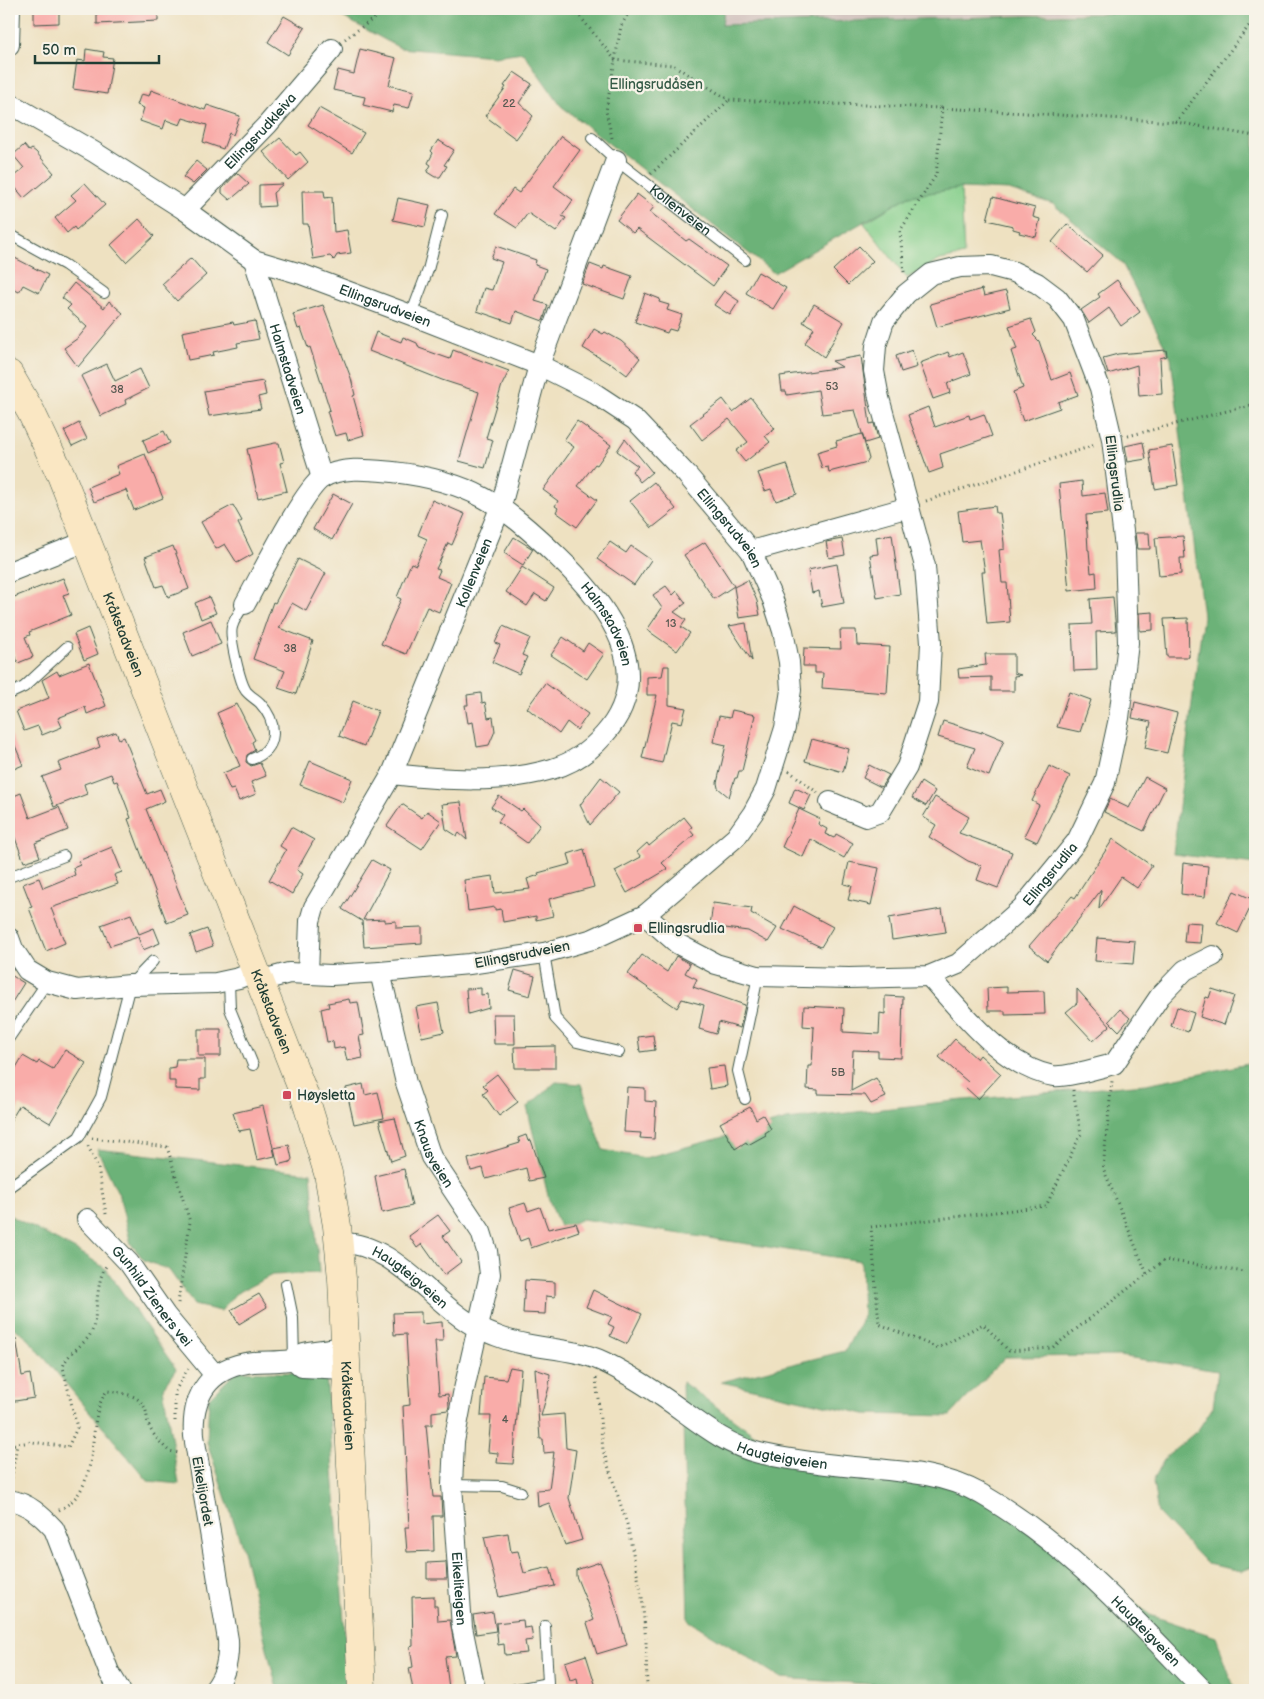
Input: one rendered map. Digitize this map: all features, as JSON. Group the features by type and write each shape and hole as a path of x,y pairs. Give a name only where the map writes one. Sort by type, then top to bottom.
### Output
{"main road":[{"name":"Kråkstadveien","path":"9,374 48,444 258,976 319,1139 332,1193 340,1243 362,1690"}],"street":[{"path":"9,44 10,9"},
{"name":"Ellingsrudkleiva","path":"186,210 268,124 332,49"},
{"name":"Ellingsrudveien","path":"9,103 94,152 186,210 254,260 301,274 539,365 591,392 635,420 687,475 750,551 774,600 783,631 789,662 791,690 785,728 766,789 753,813 736,837 645,915 593,939 544,953 469,964 380,972 331,975 289,973 258,976"},
{"name":"Kollenveien","path":"308,973 310,921 316,901 392,774 501,506 539,365 616,160"},
{"name":"Halmstadveien","path":"254,260 322,478 332,474 357,470 403,473 456,485 476,492 501,506 556,555 596,597 617,631 628,668 626,702 612,726 590,750 553,769 508,777 445,779 392,774"},
{"name":"Ellingsrudlia","path":"645,915 678,944 716,964 758,976 849,978 929,976 958,964 1022,908 1077,841 1105,783 1119,718 1128,643 1125,548 1112,439 1100,388 1074,320 1057,298 1037,283 1014,272 991,266 960,267 931,274 906,294 884,321 876,346 874,371 878,398 925,566 931,643 928,702 907,767 880,812 866,817 830,802"},
{"path":"245,604 303,501 322,478"},
{"path":"750,551 908,507"},
{"path":"9,572 87,541"},
{"path":"9,938 13,949 27,970 47,982 77,990 130,985 229,982 258,976"},
{"path":"929,976 992,1043 1031,1069 1055,1076 1114,1064 1160,996 1185,970 1213,956"},
{"name":"Knausveien","path":"380,972 406,1083 431,1157 481,1232 487,1251 490,1274 476,1328"},
{"name":"Gunhild Zieners vei","path":"87,1219 129,1263 172,1323 215,1375"},
{"name":"Haugteigveien","path":"340,1243 358,1244 390,1260 476,1328 513,1342 587,1354 660,1394 718,1436 744,1448 831,1465 931,1475 960,1484 981,1494 1043,1536 1080,1566 1111,1594 1202,1690"},
{"name":"Eikeliteigen","path":"475,1690 462,1627 452,1485 454,1442 476,1328"},
{"path":"215,1375 238,1365 294,1360 302,1367 346,1358"},
{"name":"Eikelijordet","path":"214,1690 226,1670 228,1640 193,1420 196,1405 202,1391 215,1375"},
{"path":"10,1493 43,1517 54,1529 109,1672 120,1690"}],"lane":[{"name":"Kollenveien","path":"592,138 643,182 745,260"},
{"path":"411,315 428,270 442,215"},
{"path":"9,234 65,266 104,292"},
{"path":"245,604 233,622 232,640 244,687 265,710 272,728 269,748 261,755 252,758"},
{"path":"9,694 24,687 67,646"},
{"path":"9,877 64,856"},
{"path":"544,953 555,1018 577,1042 619,1052"},
{"path":"9,1187 79,1137 101,1097 130,985 153,961"},
{"path":"745,1099 738,1071 758,976"},
{"path":"9,1038 47,982"},
{"path":"229,982 230,1010 253,1066"},
{"path":"286,1284 293,1318 294,1360"},
{"path":"452,1485 502,1486 522,1492"},
{"path":"512,1690 548,1683 544,1626"}],"path":[{"path":"332,49 387,9"},
{"path":"574,9 615,60 673,65 728,100 942,108 1176,122 1255,136"},
{"path":"616,160 606,111 621,26 631,9"},
{"path":"1176,122 1255,18"},
{"path":"643,182 728,100"},
{"path":"906,294 900,231 936,175 942,108"},
{"path":"908,507 1112,439 1173,426 1255,404"},
{"path":"774,762 830,802"},
{"path":"1114,1064 1103,1168 1147,1274"},
{"path":"1055,1076 1072,1082 1081,1134 1046,1206 870,1227 880,1324 938,1348 982,1324 1009,1351 1052,1348 1165,1260 1245,1272"},
{"path":"79,1137 167,1147 190,1222 180,1292 172,1323"},
{"path":"9,1445 32,1442 68,1448 77,1428 63,1367 69,1355 87,1340 93,1330 102,1272 111,1261"},
{"path":"599,1360 596,1378 603,1450 627,1524 642,1597 646,1642 647,1690"},
{"path":"56,1511 68,1505 86,1478 96,1435 99,1401 107,1391 132,1396 142,1402 148,1424 168,1451 173,1452"},
{"path":"10,1493 17,1444"}],"shaded area":[{"path":"724,9 1202,9 722,25"}],"green space":[{"name":"Ellingsrudåsen","path":"328,9 724,9 722,25 1255,9 1255,864 1173,854 1203,616 1171,358 1122,263 1053,204 1009,190 961,188 909,196 774,273 561,106 523,52 494,56 400,48"},
{"path":"961,188 964,255 940,260 907,278 864,223 909,196"},
{"path":"1255,1064 1255,1566 1242,1571 1207,1564 1158,1513 1153,1482 1164,1459 1198,1430 1213,1407 1218,1371 1119,1356 1005,1357 950,1416 865,1414 721,1382 845,1351 863,1317 861,1261 582,1219 561,1229 549,1200 527,1107 556,1082 581,1084 603,1150 645,1158 787,1120 953,1101 1146,1084"},
{"path":"97,1149 311,1173 319,1273 272,1275 235,1294 221,1311 194,1305 169,1270 144,1260 131,1244 119,1195"},
{"path":"9,1215 85,1255 106,1269 176,1369 163,1388 179,1484 148,1481 25,1335 9,1325"},
{"path":"237,1371 326,1374 349,1690 277,1689 242,1546 207,1442 209,1398"},
{"path":"682,1382 783,1455 881,1462 1012,1508 1150,1615 1216,1637 1235,1690 957,1690 781,1678 688,1620"}],"building":[{"path":"34,9 59,9 59,23 34,24"},
{"path":"97,9 158,9 158,21 97,24"},
{"path":"284,16 305,28 288,55 268,42"},
{"path":"86,49 104,52 103,57 113,58 107,94 73,89 77,60 85,61"},
{"path":"360,49 396,58 389,85 414,91 409,108 394,105 392,112 363,105 365,97 333,90 338,70 354,74"},
{"path":"514,72 532,84 519,103 533,116 516,139 485,116 506,87 504,86"},
{"path":"151,90 205,110 207,105 240,116 233,135 229,133 223,149 203,142 207,125 183,118 180,125 166,120 163,129 140,121 144,108 137,105 141,94 149,96"},
{"path":"319,108 364,133 352,153 308,125"},
{"path":"561,136 580,150 554,186 573,200 562,216 566,218 556,232 528,213 517,228 495,214 513,189 519,193"},
{"path":"280,138 296,155 300,152 308,162 288,180 263,152"},
{"path":"438,140 454,150 444,165 447,166 440,177 435,177 427,172 431,165 428,163 433,153 431,151"},
{"path":"24,145 29,151 32,149 36,152 54,173 24,198 9,180 24,168 13,155"},
{"path":"196,161 207,170 193,184 183,177"},
{"path":"237,173 249,184 230,200 222,193 222,189"},
{"path":"85,183 105,205 76,230 74,227 67,233 55,218 76,200 71,195"},
{"path":"283,184 273,193 275,206 259,207 259,185"},
{"path":"302,191 324,191 325,198 332,197 334,232 347,230 351,253 337,255 334,260 330,256 313,259 308,224 303,224"},
{"path":"637,194 654,207 650,212 686,241 689,239 727,266 713,286 637,229 633,233 617,220"},
{"path":"993,197 1035,208 1033,217 1040,219 1036,237 1019,233 1020,231 1013,229 1013,226 987,220"},
{"path":"398,198 430,205 425,227 393,220"},
{"path":"139,219 154,236 126,262 111,245"},
{"path":"1067,224 1103,255 1087,272 1052,242"},
{"path":"496,246 536,260 535,265 546,269 535,301 548,305 543,321 516,311 512,323 477,311 484,288 492,290 502,262 491,258"},
{"path":"859,246 873,261 848,285 833,270"},
{"path":"9,255 48,275 39,293 23,285 19,292 9,287"},
{"path":"191,258 206,275 177,301 162,284"},
{"path":"590,264 603,269 604,266 632,276 624,299 582,284"},
{"path":"758,272 786,288 773,309 746,293"},
{"path":"1117,280 1140,312 1121,326 1109,308 1089,323 1081,310 1100,297 1098,294"},
{"path":"74,283 104,308 109,301 123,313 78,367 64,348 78,338 87,327 67,309 71,305 62,298"},
{"path":"982,289 984,296 1006,291 1010,308 937,327 930,304"},
{"path":"724,291 739,301 730,315 714,305"},
{"path":"645,293 660,299 659,302 669,305 667,310 682,315 676,331 669,329 667,333 635,322"},
{"path":"814,304 844,322 824,357 805,343 814,328 803,322"},
{"path":"323,305 351,378 355,395 353,396 364,435 348,440 346,433 335,436 327,411 330,410 310,347 308,348 301,328 298,329 293,314"},
{"path":"1031,319 1036,332 1033,335 1039,341 1052,380 1070,373 1078,395 1058,402 1060,408 1023,421 1013,392 1023,388 1011,351 1017,349 1009,326"},
{"path":"255,321 259,339 237,343 238,347 213,352 214,355 188,360 182,332 233,322 234,325"},
{"path":"594,329 603,334 605,332 621,341 640,358 627,375 611,363 583,348"},
{"path":"376,332 401,342 403,337 417,343 419,348 450,359 453,350 509,371 502,385 486,438 493,440 485,468 459,461 479,392 442,380 369,351"},
{"path":"912,350 917,367 901,372 896,356"},
{"path":"1166,350 1167,356 1160,358 1162,394 1139,396 1137,365 1108,374 1103,358 1118,354"},
{"path":"948,352 950,357 963,352 971,374 947,383 950,393 933,399 920,363"},
{"path":"861,356 870,424 874,423 878,439 865,443 855,410 822,414 818,390 787,395 786,391 782,391 780,376 842,367 832,361"},
{"path":"107,364 115,381 140,369 149,388 125,400 126,404 101,416 81,376"},
{"path":"263,381 266,395 258,397 261,409 209,416 204,391"},
{"path":"751,398 775,429 765,436 770,442 745,462 736,451 748,442 729,419 702,440 690,424 723,399 733,412"},
{"path":"928,407 935,427 969,415 970,419 984,414 992,436 940,454 943,468 929,473 908,415"},
{"path":"577,421 611,445 597,465 595,464 578,486 597,500 577,527 556,512 558,508 555,506 558,501 543,490 574,447 564,440"},
{"path":"79,423 87,439 72,446 64,431"},
{"path":"164,431 170,443 148,453 143,440"},
{"path":"862,434 869,459 867,462 829,472 828,467 822,468 817,452 837,446 836,441"},
{"path":"625,439 652,472 640,482 632,471 638,466 617,451"},
{"path":"1143,442 1146,459 1128,462 1125,446"},
{"path":"279,443 284,462 280,463 287,491 258,498 247,449"},
{"path":"1172,446 1178,485 1155,489 1149,450"},
{"path":"145,454 163,498 134,510 126,490 94,502 88,487 119,474 116,466"},
{"path":"787,464 797,494 776,501 771,489 765,491 758,473"},
{"path":"1082,481 1083,496 1105,493 1108,513 1086,515 1091,573 1096,572 1097,588 1069,591 1059,484"},
{"path":"654,482 676,509 652,528 630,501"},
{"path":"333,494 352,504 332,540 313,529"},
{"path":"432,500 465,514 452,545 448,543 436,569 440,570 437,577 451,583 439,612 427,607 406,654 381,644 401,599 397,597 411,563 416,565 427,539 418,535"},
{"path":"233,505 242,521 238,523 253,554 237,563 225,544 216,549 201,522"},
{"path":"995,506 996,513 1000,513 1004,543 1004,549 999,550 1002,583 1007,583 1010,622 987,624 982,572 985,572 980,540 962,542 958,511"},
{"path":"1135,533 1149,533 1150,549 1137,549"},
{"path":"892,534 900,594 877,598 870,555 878,554 876,537"},
{"path":"1183,536 1185,558 1180,558 1181,574 1159,576 1155,538"},
{"path":"514,537 533,549 523,565 504,553"},
{"path":"842,539 845,555 829,558 826,542"},
{"path":"610,542 626,553 631,546 651,560 634,585 597,559"},
{"path":"705,542 734,586 714,599 684,555"},
{"path":"173,546 189,589 168,597 163,585 156,587 145,557"},
{"path":"298,559 326,573 306,611 292,603 279,628 313,641 296,694 278,688 285,671 253,659 273,602 275,603"},
{"path":"837,564 844,603 822,607 819,591 812,593 808,570"},
{"path":"522,567 554,588 546,601 535,594 527,606 506,592"},
{"path":"63,578 69,593 63,595 71,615 29,632 30,635 25,637 33,657 18,663 9,639 9,599"},
{"path":"748,580 757,601 760,615 739,618 734,587"},
{"path":"666,586 673,595 677,591 686,603 674,612 686,620 681,627 690,633 677,651 647,630 662,608 653,595"},
{"path":"209,597 216,613 201,619 195,603"},
{"path":"1113,597 1116,631 1096,632 1097,670 1074,671 1072,625 1092,624 1090,599"},
{"path":"1153,612 1153,630 1140,631 1139,613"},
{"path":"1188,618 1189,657 1167,657 1164,619"},
{"path":"211,620 221,644 192,656 183,632"},
{"path":"746,623 752,661 729,626"},
{"path":"503,626 530,638 522,655 527,657 519,674 492,662 500,645 495,643"},
{"path":"88,628 98,654 84,660 74,634"},
{"path":"840,630 856,630 857,645 890,647 887,693 822,688 823,673 815,673 815,666 803,666 804,648 841,649"},
{"path":"563,637 583,651 588,643 604,654 587,679 551,655"},
{"path":"985,654 1014,654 1014,673 1021,675 1014,676 1014,691 991,691 991,677 959,678 958,669 986,665"},
{"path":"89,663 106,706 87,714 85,707 58,718 62,727 42,735 38,726 24,731 16,711 49,698 42,680 57,671 59,675"},
{"path":"664,666 669,666 669,705 686,708 682,723 672,721 662,763 642,758 657,695 647,695 647,677 662,676"},
{"path":"545,683 588,714 577,730 567,722 559,734 527,708"},
{"path":"1069,692 1091,700 1080,732 1057,727"},
{"path":"481,693 482,703 485,702 488,718 493,717 495,731 489,745 477,747 473,722 468,723 465,705 468,705 467,695"},
{"path":"353,701 378,711 364,746 339,736"},
{"path":"1135,702 1177,713 1167,753 1145,748 1151,722 1132,718"},
{"path":"237,704 255,740 252,742 255,750 247,755 246,762 251,766 260,763 266,776 251,782 256,794 239,801 234,789 230,790 223,773 240,766 217,713"},
{"path":"732,710 755,715 742,771 739,771 737,778 735,778 729,797 718,788 717,783 726,745 713,742 719,716 730,718"},
{"path":"943,721 982,733 982,731 1004,740 989,776 967,767 975,748 938,737"},
{"path":"9,731 23,765 9,771"},
{"path":"116,732 119,739 124,737 147,794 160,789 165,801 146,809 188,915 167,923 128,819 131,818 117,781 114,782 111,774 84,784 87,794 54,807 42,777 61,770 58,763 100,747 97,739"},
{"path":"812,739 849,749 843,772 805,761"},
{"path":"310,761 352,779 343,802 300,785"},
{"path":"869,765 889,775 881,787 863,778"},
{"path":"1049,766 1070,776 1037,842 1024,836 1039,805 1032,801"},
{"path":"601,777 619,792 590,825 580,805"},
{"path":"1145,777 1165,788 1144,831 1104,812 1110,799 1129,808"},
{"path":"921,782 935,791 926,806 912,798"},
{"path":"795,788 811,795 804,810 789,803"},
{"path":"21,793 30,818 59,807 68,830 35,843 40,857 24,862 9,822 9,798"},
{"path":"499,796 521,811 523,809 540,825 527,843 498,822 503,815 491,807"},
{"path":"935,797 969,817 959,833 1012,852 998,888 977,880 982,866 968,861 929,837 936,825 923,817"},
{"path":"461,802 467,840 459,833 457,836 446,829 442,804"},
{"path":"402,804 422,818 427,811 441,821 422,849 387,826"},
{"path":"799,809 820,819 818,824 827,829 825,834 834,838 836,834 853,843 844,858 811,839 803,857 782,847"},
{"path":"684,817 692,827 689,829 694,835 662,863 668,869 627,893 615,871 641,857 637,852 647,843 649,846"},
{"path":"291,827 314,840 297,870 303,874 292,894 269,880 286,850 280,846"},
{"path":"1113,839 1152,866 1137,888 1121,877 1099,909 1101,890 1047,961 1029,946 1072,896 1075,898"},
{"path":"112,847 122,872 114,875 118,884 51,908 65,943 46,951 29,908 32,907 23,884 39,878 43,888 75,875 73,868 80,865 78,861"},
{"path":"584,849 594,887 549,899 553,916 536,920 536,916 503,922 501,909 495,910 495,907 468,911 464,880 493,876 495,893 530,889 527,879 539,875 538,873 571,864 568,854"},
{"path":"372,860 390,870 363,920 385,919 385,922 396,921 396,928 422,927 422,943 364,947 362,921 342,909"},
{"path":"849,862 879,868 871,905 848,900 852,886 844,884"},
{"path":"1183,863 1208,866 1205,897 1181,894"},
{"path":"1234,891 1254,900 1238,933 1217,923"},
{"path":"713,903 752,908 751,913 777,928 768,942 748,931 710,926"},
{"path":"794,906 833,927 821,947 782,929"},
{"path":"942,909 946,932 892,940 889,918"},
{"path":"131,914 139,934 154,928 160,943 143,950 138,937 110,946 101,925"},
{"path":"1186,922 1202,923 1200,943 1184,942"},
{"path":"207,929 213,946 196,952 190,935"},
{"path":"1097,938 1135,941 1133,964 1095,961"},
{"path":"642,955 667,972 676,956 690,964 685,973 697,979 693,987 745,1005 740,1028 719,1022 716,1034 699,1029 704,1005 682,999 677,1008 628,974"},
{"path":"515,970 535,976 530,996 509,990"},
{"path":"9,974 24,983 9,1007"},
{"path":"1007,987 1007,992 1044,991 1045,1014 1005,1015 1005,1011 988,1011 987,988"},
{"path":"481,988 481,995 488,994 489,1008 468,1014 466,989"},
{"path":"1077,989 1110,1026 1093,1041 1066,1012 1077,1003"},
{"path":"1212,989 1234,996 1224,1025 1200,1017 1206,997 1209,998"},
{"path":"885,996 903,997 901,1058 878,1057 878,1051 853,1050 851,1091 876,1078 886,1097 871,1104 865,1095 818,1094 818,1090 807,1089 808,1066 812,1066 814,1027 803,1026 804,1006 844,1008 843,1032 879,1034 880,1013 885,1014"},
{"path":"349,999 350,1003 358,1002 364,1035 359,1036 363,1058 347,1061 344,1047 334,1049 333,1041 327,1042 321,1009 329,1007 328,1003"},
{"path":"438,1003 444,1032 422,1037 416,1007"},
{"path":"1177,1007 1194,1013 1188,1032 1171,1026"},
{"path":"1120,1009 1130,1018 1119,1031 1109,1021"},
{"path":"493,1014 514,1014 515,1044 494,1044"},
{"path":"198,1029 221,1029 221,1056 198,1056"},
{"path":"653,1035 655,1050 640,1052 638,1037"},
{"path":"955,1039 977,1059 980,1055 1001,1074 978,1099 964,1086 968,1082 939,1057"},
{"path":"555,1046 555,1068 515,1068 514,1047"},
{"path":"65,1050 86,1063 50,1123 20,1105 9,1123 9,1079 23,1056 37,1064 39,1061 53,1069"},
{"path":"176,1059 205,1059 205,1079 200,1079 200,1090 175,1089 175,1081 169,1081 169,1068 175,1067"},
{"path":"724,1066 727,1086 710,1089 707,1068"},
{"path":"497,1074 518,1102 499,1116 483,1094 488,1090 483,1085"},
{"path":"363,1084 365,1095 378,1092 384,1118 354,1124 346,1088"},
{"path":"627,1087 645,1088 645,1101 656,1102 654,1139 640,1138 641,1133 624,1132"},
{"path":"263,1106 275,1156 257,1160 250,1129 239,1131 233,1113"},
{"path":"750,1107 756,1119 763,1115 771,1129 765,1133 766,1135 748,1145 746,1142 735,1149 720,1123"},
{"path":"395,1118 405,1156 391,1161 379,1121"},
{"path":"526,1135 528,1141 531,1140 544,1178 529,1181 526,1168 486,1179 483,1168 471,1171 468,1159 520,1143 518,1138"},
{"path":"289,1145 292,1159 290,1162 278,1165 274,1148"},
{"path":"404,1169 412,1206 382,1213 375,1176"},
{"path":"525,1203 528,1211 540,1207 548,1229 576,1223 579,1231 531,1248 528,1238 520,1241 509,1208"},
{"path":"438,1215 450,1231 443,1236 461,1262 444,1275 422,1244 417,1248 409,1236"},
{"path":"525,1280 555,1282 555,1297 546,1296 545,1314 523,1313"},
{"path":"593,1290 642,1314 627,1344 610,1336 614,1327 608,1324 612,1317 586,1307"},
{"path":"259,1294 267,1307 239,1324 231,1310"},
{"path":"421,1312 421,1324 442,1322 443,1341 435,1341 439,1395 448,1394 449,1406 448,1410 432,1412 432,1425 426,1425 433,1497 441,1497 442,1516 433,1516 434,1551 407,1552 405,1527 409,1527 403,1406 410,1405 406,1334 394,1335 393,1313"},
{"path":"16,1338 22,1376 30,1374 34,1398 9,1402 9,1339"},
{"path":"510,1367 521,1369 513,1464 497,1463 498,1453 488,1452 491,1416 481,1416 484,1377 506,1379"},
{"path":"535,1369 550,1374 549,1387 541,1416 564,1414 566,1448 576,1450 569,1498 582,1540 565,1545 549,1503 538,1507 537,1490 549,1489 554,1452 544,1453 543,1439 540,1439"},
{"path":"508,1533 511,1552 518,1551 524,1573 550,1567 555,1586 499,1597 484,1537"},
{"path":"446,1562 447,1579 427,1579 427,1563"},
{"path":"600,1562 609,1583 627,1645 597,1654 587,1623 594,1620 576,1576 576,1570"},
{"path":"434,1596 434,1606 437,1606 438,1621 450,1620 456,1656 445,1657 449,1688 413,1690 409,1668 413,1667 410,1647 413,1646 412,1597"},
{"path":"493,1612 496,1631 476,1634 473,1615"},
{"path":"523,1620 524,1628 531,1627 533,1640 525,1641 527,1653 505,1655 504,1644 498,1645 496,1623"},
{"path":"586,1655 597,1690 579,1690 577,1678 570,1680 565,1662"}],"place":[{"name":"Ellingsrudlia","path":"638,928"},
{"name":"Høysletta","path":"287,1095"}]}
